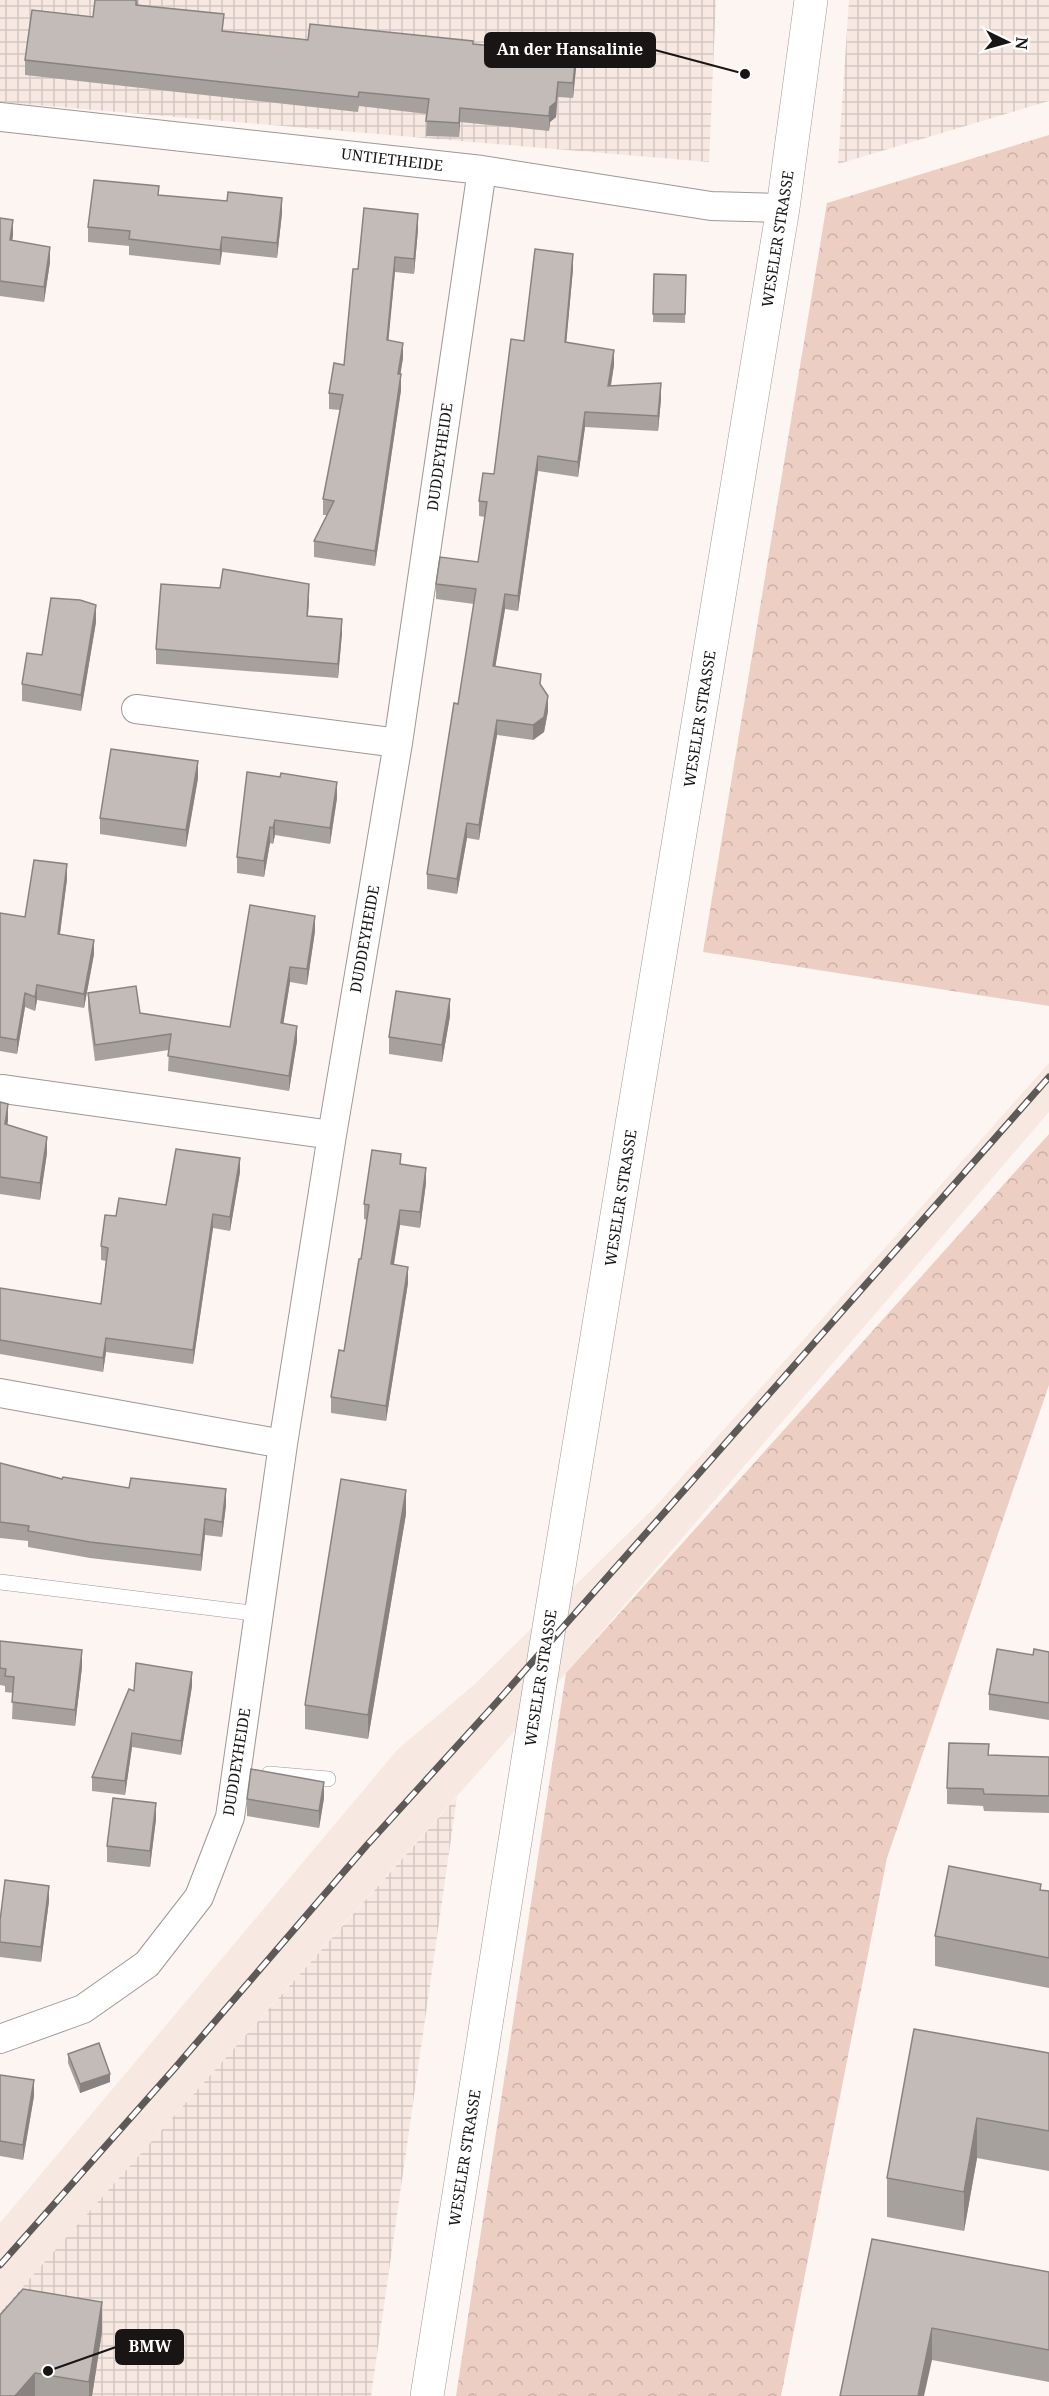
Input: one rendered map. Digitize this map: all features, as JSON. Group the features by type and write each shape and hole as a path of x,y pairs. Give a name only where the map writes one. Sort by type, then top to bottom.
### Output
{"main road":[{"name":"WESELER STRASSE","path":"427,2396 546,1646 783,208 811,0"}],"street":[{"name":"UNTIETHEIDE","path":"0,117 482,170 711,206 783,208"},
{"name":"DUDDEYHEIDE","path":"0,2039 83,2010 147,1964 200,1897 248,1772 260,1614 284,1444 332,1135 398,743 482,170"},
{"path":"136,710 398,743"},
{"path":"3,1089 332,1135"},
{"path":"0,1393 284,1444"}],"lane":[{"path":"0,1582 260,1614"},
{"path":"248,1772 328,1779"}],"shaded area":[{"path":"0,0 716,0 709,162 0,102"},
{"path":"849,0 1049,0 1049,101 838,164"},
{"path":"1049,1063 1049,1112 566,1673 0,2312 0,2223 398,1749 475,1684 655,1507"},
{"path":"457,1797 371,2396 0,2396 0,2312"}],"green space":[{"path":"1049,135 1049,1006 703,952 827,203"},
{"path":"1049,1134 1049,1385 887,1858 781,2396 456,2396 566,1673"}],"building":[{"path":"95,0 136,0 136,5 224,14 222,31 308,40 310,24 576,54 573,83 558,82 556,102 550,107 549,116 460,108 459,123 426,121 429,99 359,92 358,97 25,60 32,10 93,17"},
{"path":"94,180 159,186 158,195 227,201 228,192 282,198 277,243 222,237 220,250 129,239 130,231 88,227"},
{"path":"364,208 418,214 414,259 395,257 387,340 403,343 398,374 401,374 375,551 314,541 334,501 323,499 343,395 329,393 334,363 344,365 353,269 358,269"},
{"path":"0,218 13,220 10,240 50,247 44,287 0,281"},
{"path":"535,249 573,254 565,342 614,350 608,386 661,383 658,416 585,412 578,462 538,456 518,596 505,594 493,666 541,674 540,684 548,696 544,717 533,725 497,720 479,825 467,823 457,879 427,874 454,703 458,704 476,589 436,584 440,557 478,562 487,502 479,501 483,473 494,474 511,339 524,341"},
{"path":"654,274 686,275 685,314 653,314"},
{"path":"223,569 309,584 307,616 342,619 338,664 156,649 161,584 220,588"},
{"path":"51,598 80,600 96,605 81,695 22,684 27,653 42,655"},
{"path":"111,749 198,761 186,830 100,818"},
{"path":"247,772 280,777 281,773 337,782 330,828 275,820 273,828 270,827 264,861 237,857"},
{"path":"34,860 67,864 58,934 94,940 84,994 37,985 35,997 25,993 17,1040 0,1037 0,913 25,917"},
{"path":"250,905 315,916 307,969 290,967 281,1023 297,1026 289,1076 168,1056 171,1034 95,1045 88,993 136,986 140,1013 230,1027"},
{"path":"396,991 450,999 442,1045 389,1037"},
{"path":"0,1102 8,1104 5,1124 47,1137 40,1183 0,1177"},
{"path":"176,1149 240,1158 230,1217 213,1214 193,1350 106,1338 103,1358 0,1340 0,1288 101,1304 108,1248 101,1246 105,1215 116,1216 119,1198 166,1205"},
{"path":"372,1150 401,1154 400,1164 426,1168 420,1212 400,1210 391,1264 408,1267 386,1406 331,1397 339,1350 344,1351 359,1259 361,1259 369,1205 364,1204"},
{"path":"0,1463 62,1479 63,1477 129,1488 131,1478 226,1489 222,1522 205,1519 201,1555 90,1542 28,1531 29,1526 0,1522"},
{"path":"341,1479 406,1490 368,1715 305,1705"},
{"path":"0,1641 82,1650 75,1710 12,1702 14,1677 5,1676 6,1669 0,1668"},
{"path":"997,1649 1033,1655 1034,1649 1049,1652 1049,1703 989,1694"},
{"path":"136,1663 192,1672 181,1741 132,1733 125,1781 92,1777 129,1689 134,1691"},
{"path":"949,1743 989,1744 988,1755 1049,1757 1049,1796 984,1794 983,1789 947,1788"},
{"path":"251,1769 324,1782 319,1811 247,1799"},
{"path":"113,1798 156,1803 150,1851 107,1846"},
{"path":"949,1866 1041,1884 1040,1890 1049,1891 1049,1958 935,1936"},
{"path":"5,1880 49,1886 41,1947 0,1942"},
{"path":"914,2029 1049,2053 1049,2131 977,2118 964,2192 887,2178"},
{"path":"99,2043 110,2074 80,2084 68,2054"},
{"path":"0,2075 34,2080 23,2145 0,2141"},
{"path":"872,2239 1049,2272 1049,2350 932,2328 918,2396 840,2396"},
{"path":"23,2289 102,2302 89,2382 35,2373 15,2396 0,2396 0,2315"}],"railway":[{"path":"0,2265 174,2069 367,1845 497,1702 1049,1077"}],"place":[{"name":"An der Hansalinie","path":"745,74"},
{"name":"BMW","path":"48,2371"}]}
